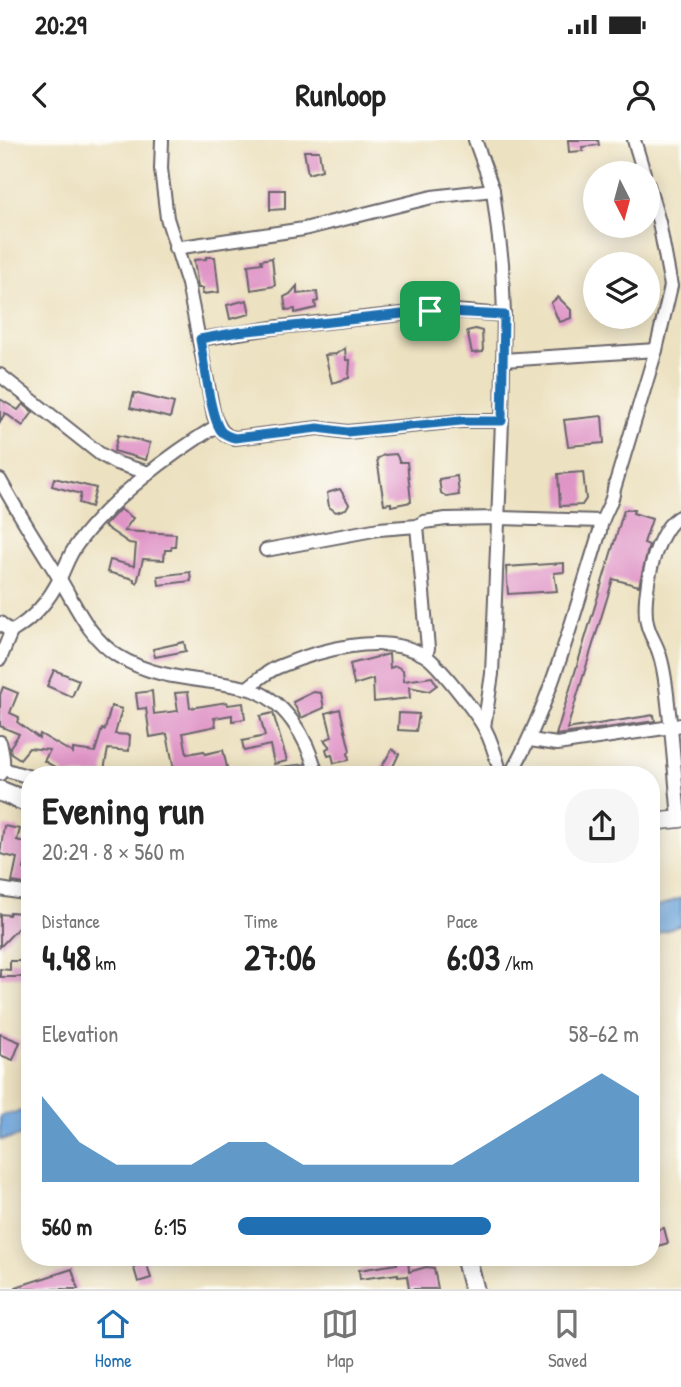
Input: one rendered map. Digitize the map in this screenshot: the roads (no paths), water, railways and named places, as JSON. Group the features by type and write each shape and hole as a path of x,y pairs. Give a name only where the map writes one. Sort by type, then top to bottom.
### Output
{"highway":[{"path":"0,791 21,799"},
{"path":"468,1266 474,1289"}],"main road":[{"path":"660,821 680,819"}],"street":[{"path":"162,140 161,169 167,218 188,284 214,416 221,431 228,437 318,428 347,432 461,421 502,421"},
{"path":"475,140 493,190 502,263 504,315 492,674 484,727"},
{"path":"634,140 640,161"},
{"path":"175,248 304,229 432,197 493,190"},
{"path":"515,766 530,740 577,606 601,521 613,501 614,489 676,282 660,226"},
{"path":"200,339 265,328 430,311 504,315"},
{"path":"503,360 656,350"},
{"path":"0,376 100,454 116,463 149,473"},
{"path":"0,659 11,632 34,616 60,579 77,544 94,523 177,450 218,425"},
{"path":"0,480 86,627 117,655 142,667 178,679 247,688 260,693 284,712 306,744 314,766"},
{"path":"680,819 676,726 659,652 646,622 646,603 659,545 666,528 673,519 681,516"},
{"path":"266,550 446,519 498,517 601,521"},
{"path":"417,526 428,648 426,656"},
{"path":"0,623 11,632"},
{"path":"247,688 276,667 342,647 363,644 403,646 426,656 484,727 498,766"},
{"path":"530,740 557,744 676,726"},
{"path":"0,742 3,755 1,771 21,775"},
{"path":"0,889 21,892"}],"water":[{"path":"681,898 681,925 660,933 660,906"},
{"path":"21,1111 21,1136 0,1140 0,1116"}]}
